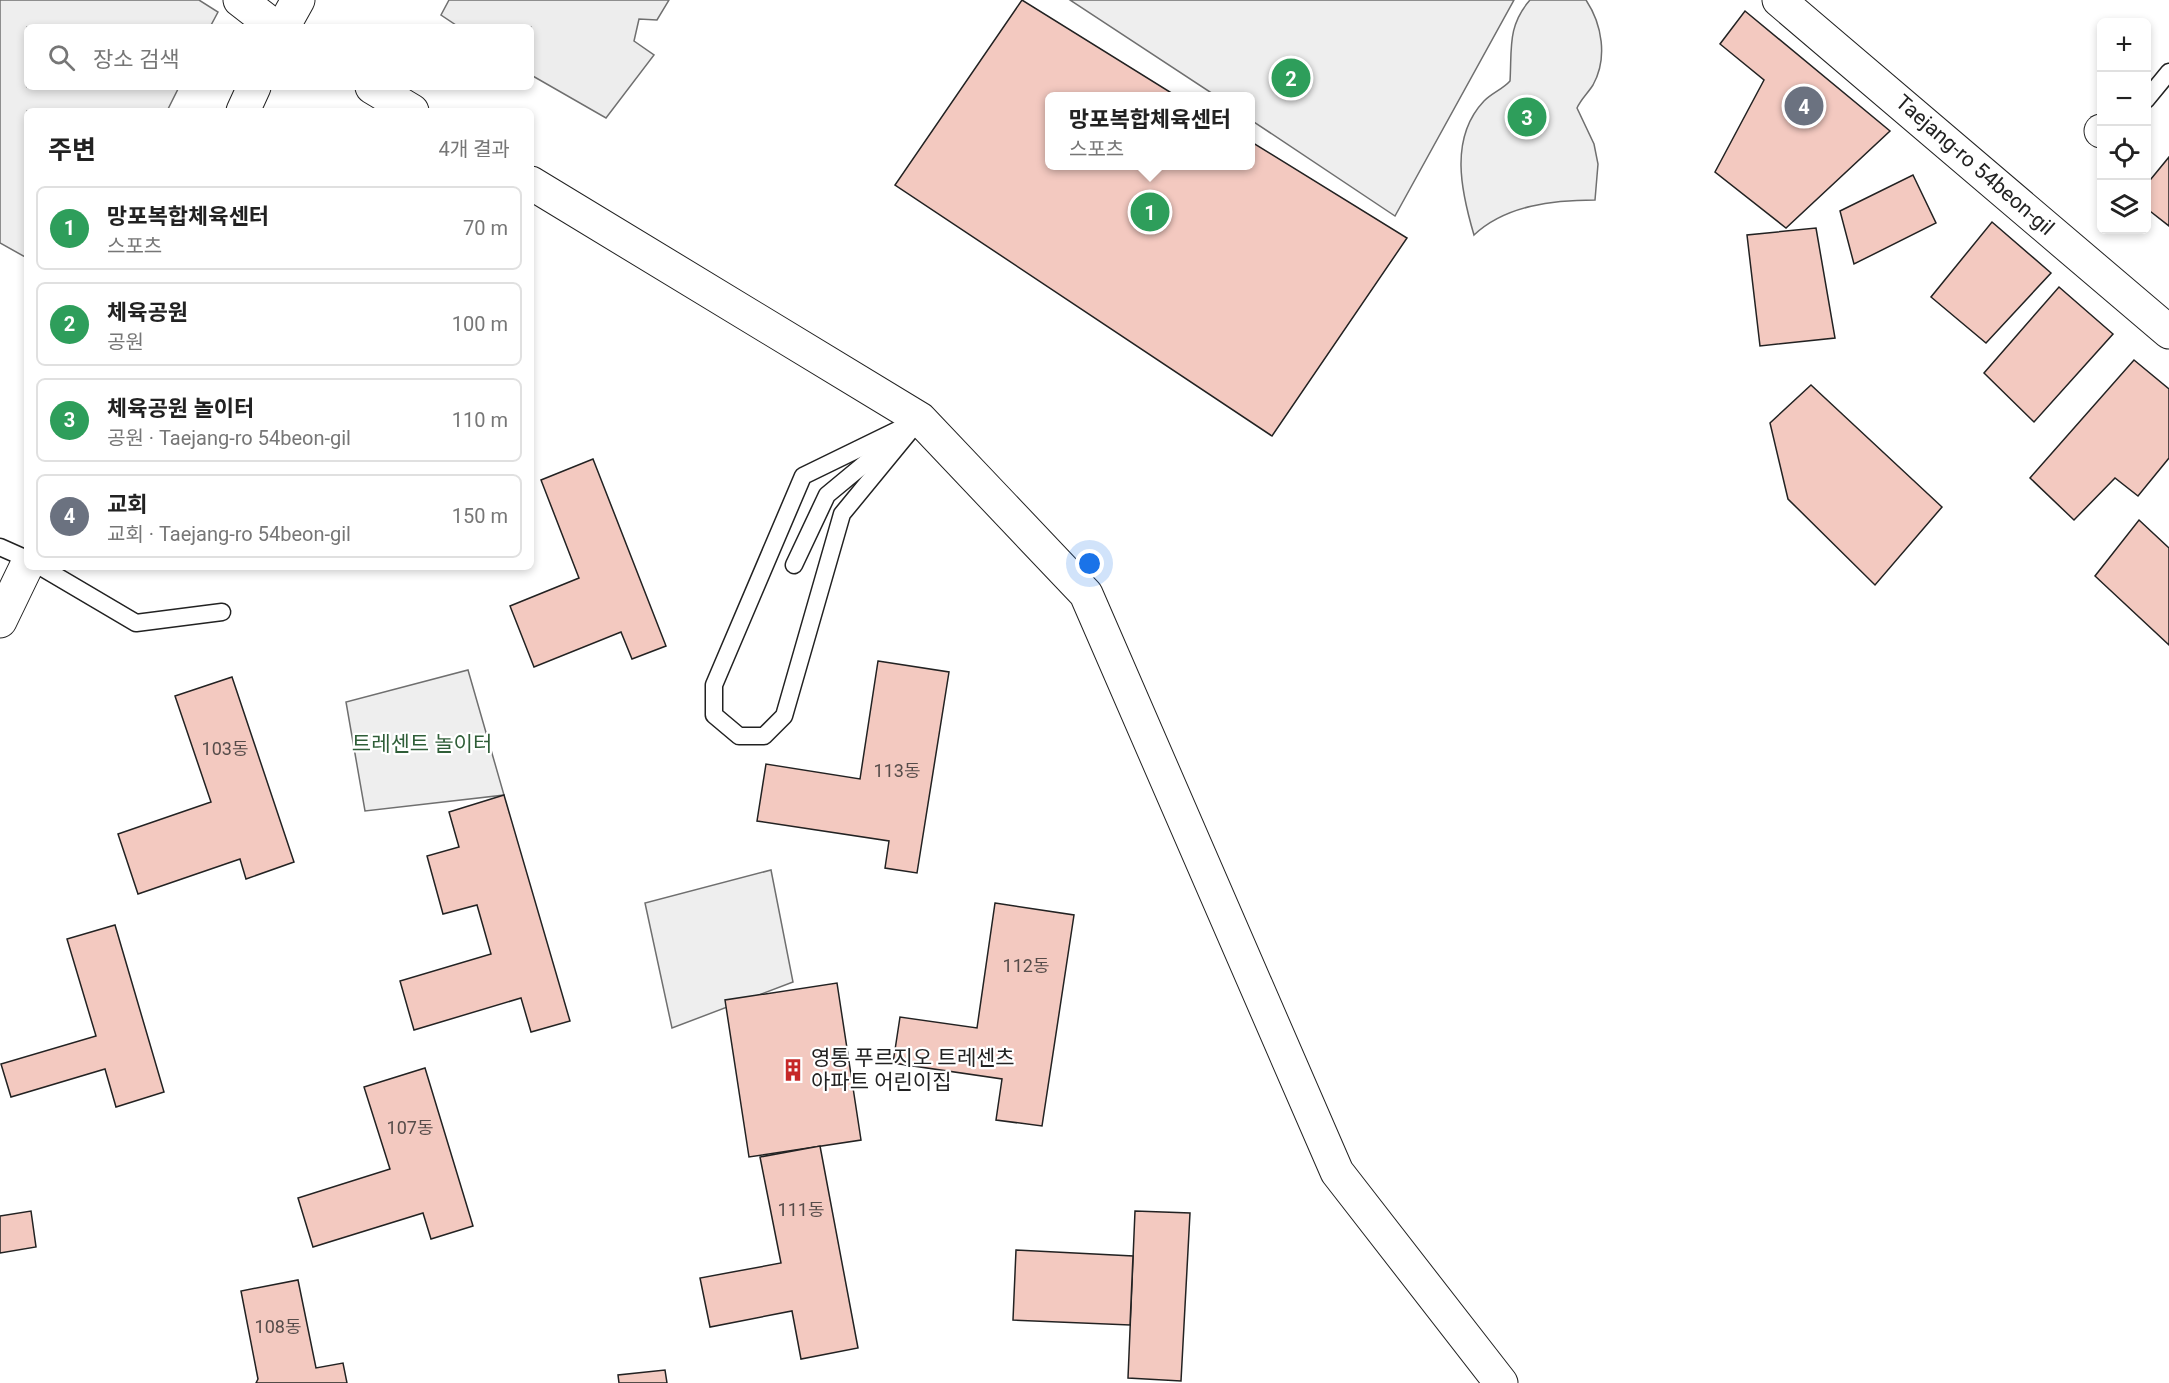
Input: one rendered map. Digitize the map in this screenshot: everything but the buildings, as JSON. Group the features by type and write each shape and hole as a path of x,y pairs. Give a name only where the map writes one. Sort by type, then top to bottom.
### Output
{"street":[{"path":"240,0 271,24"},
{"path":"285,24 298,0"},
{"name":"Taejang-ro 54beon-gil","path":"1779,0 2169,332"},
{"path":"244,108 253,90"},
{"path":"377,90 407,108"},
{"path":"534,185 920,419 1086,594 1337,1172 1502,1383"},
{"path":"0,621 25,570"}],"lane":[{"path":"2151,94 2169,72"},
{"path":"920,419 842,514 784,716 764,736 739,736 714,715 714,685 803,476 920,419"},
{"path":"794,565 827,495 920,419"},
{"path":"0,547 24,558"},
{"path":"45,570 136,623 222,612"}],"green space":[{"path":"0,0 199,0 218,12 212,24 24,24 24,90 178,90 168,108 24,108 24,256 0,243"},
{"path":"1070,0 1514,0 1395,216 1255,123 1255,92 1210,92"},
{"path":"1530,0 1586,0 1596,20 1602,53 1598,75 1577,108 1594,144 1598,164 1595,200 1563,201 1531,206 1501,217 1474,235 1462,183 1462,148 1466,131 1484,101 1510,81 1514,29 1517,19"},
{"name":"트레센트 놀이터","path":"468,670 504,795 365,811 346,702"},
{"path":"771,870 793,982 672,1028 645,903"}],"shaded area":[{"path":"449,0 669,0 657,20 639,19 634,41 654,55 606,118 534,77 534,24 454,24 441,15"}],"place":[{"name":"체육공원","path":"1291,78"},
{"name":"교회","path":"1804,106"},
{"name":"체육공원 놀이터","path":"1527,117"},
{"name":"망포복합체육센터","path":"1150,212"},
{"name":"영통 푸르지오 트레센츠 아파트 어린이집","path":"793,1070"}]}
